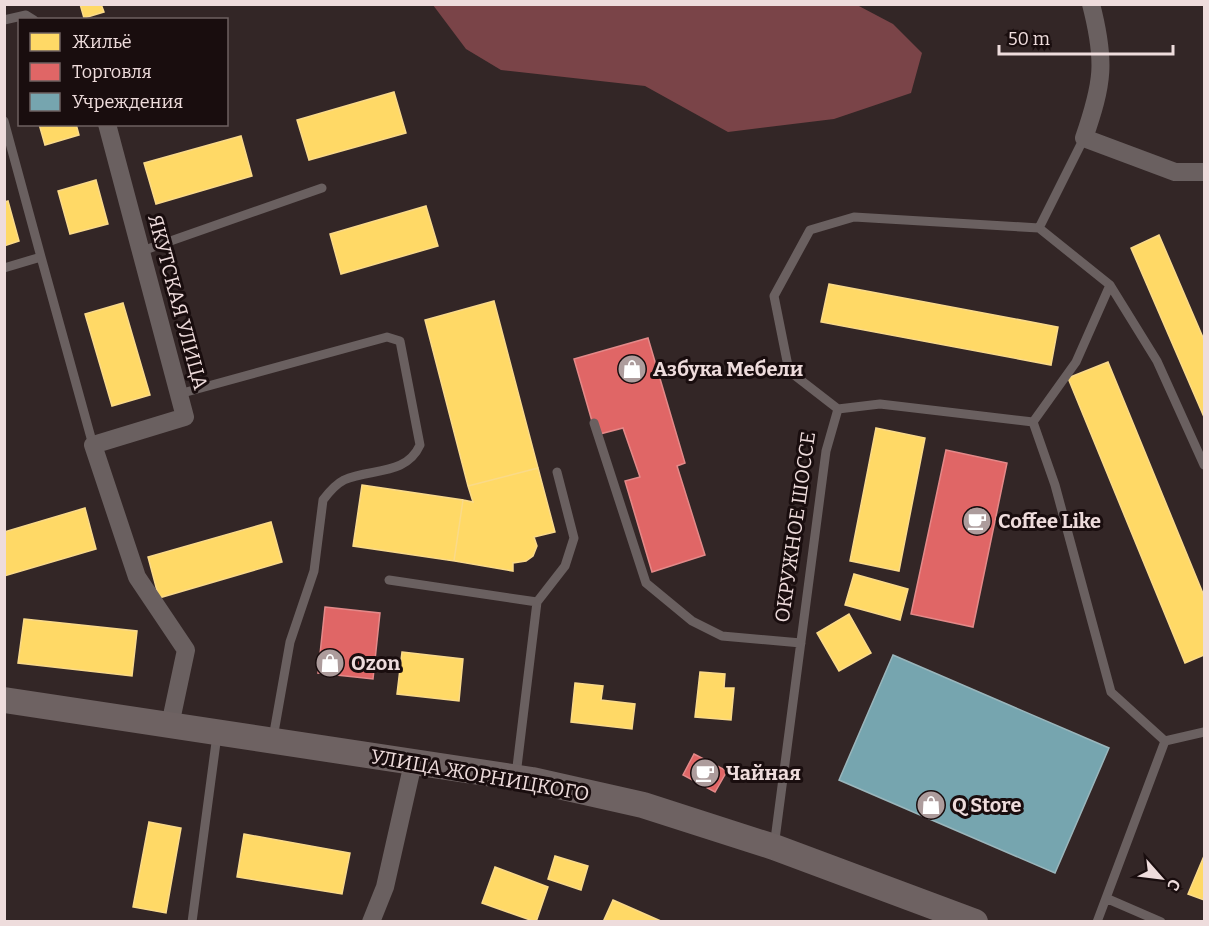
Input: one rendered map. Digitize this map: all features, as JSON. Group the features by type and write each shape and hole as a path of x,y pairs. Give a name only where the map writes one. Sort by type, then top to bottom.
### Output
{"main road":[{"name":"УЛИЦА ЖОРНИЦКОГО","path":"4,700 516,777 643,805 774,847 975,921"}],"street":[{"path":"1091,4 1101,45 1099,94 1084,138 1175,172 1204,172"},
{"name":"ЯКУТСКАЯ УЛИЦА","path":"93,445 186,417 108,126"},
{"path":"93,445 136,577 186,650 170,726"},
{"path":"371,921 385,887 413,763"}],"lane":[{"path":"4,20 26,15 31,18"},
{"path":"4,121 93,445"},
{"path":"1039,228 1084,138"},
{"path":"142,252 322,188"},
{"path":"1033,422 880,404 838,409 789,371 774,296 810,230 854,217 1039,228 1110,285 1157,361 1204,465"},
{"path":"4,268 41,257"},
{"path":"1033,422 1076,362 1110,285"},
{"path":"179,394 387,337 400,341 420,445 415,456 403,465 344,480 323,500 314,571 290,642 272,741"},
{"name":"ОКРУЖНОЕ ШОССЕ","path":"774,847 826,451 838,409"},
{"path":"1033,422 1055,485 1111,692 1165,741"},
{"path":"594,423 646,583 692,621 722,636 801,643"},
{"path":"516,777 537,602 564,566 574,538 557,472"},
{"path":"389,580 537,602"},
{"path":"1165,741 1204,732"},
{"path":"192,921 218,733"},
{"path":"1097,921 1108,899 1165,741"},
{"path":"1108,899 1161,921"}],"shaded area":[{"path":"433,5 857,5 893,24 922,53 911,93 834,119 728,132 645,86 501,70 466,49"}],"building: Жильё":[{"path":"80,4 101,4 104,12 84,18"},
{"path":"394,92 406,133 309,160 297,120"},
{"path":"40,126 77,126 79,135 45,145"},
{"path":"241,136 252,176 156,204 144,163"},
{"path":"96,180 108,224 70,234 58,191"},
{"path":"8,201 19,241 4,246 4,202"},
{"path":"426,206 438,246 341,274 330,234"},
{"path":"1159,235 1204,340 1204,417 1131,248"},
{"path":"829,284 1058,327 1051,365 821,322"},
{"path":"494,301 538,468 468,486 425,320"},
{"path":"123,303 150,395 112,406 85,314"},
{"path":"1108,362 1204,596 1204,655 1185,663 1068,378"},
{"path":"876,428 925,438 899,571 850,561"},
{"path":"538,468 555,532 534,537 537,546 533,556 526,561 513,563 513,571 454,561 463,500 473,502 468,486"},
{"path":"362,485 463,500 454,561 353,546"},
{"path":"85,508 96,549 4,576 4,532"},
{"path":"271,522 282,562 159,598 148,557"},
{"path":"854,574 908,589 900,620 845,605"},
{"path":"849,614 871,653 839,671 817,633"},
{"path":"24,619 137,631 132,676 18,663"},
{"path":"402,652 463,659 459,701 397,694"},
{"path":"700,672 725,674 724,688 734,688 731,720 695,717"},
{"path":"575,683 603,686 601,700 635,704 632,729 571,722"},
{"path":"149,822 181,828 166,913 133,907"},
{"path":"244,834 350,853 342,894 237,877"},
{"path":"555,856 588,866 581,890 548,879"},
{"path":"1204,856 1204,900 1188,894"},
{"path":"495,867 548,887 536,922 482,903"},
{"path":"613,900 663,922 603,922"}],"building: Торговля":[{"path":"648,338 685,463 677,466 705,555 652,572 625,481 640,477 623,428 596,435 574,359"},
{"path":"946,450 1007,463 973,627 911,614"},
{"path":"325,607 380,613 373,679 318,673"},
{"name":"Чайная","path":"694,754 727,771 715,792 683,775"}],"building: Учреждения":[{"path":"893,655 1109,748 1055,873 839,780"}],"place":[{"name":"Азбука Мебели","path":"632,369"},
{"name":"Coffee Like","path":"977,521"},
{"name":"Ozon","path":"330,663"},
{"name":"Чайная","path":"705,773"},
{"name":"Q Store","path":"931,805"}]}
